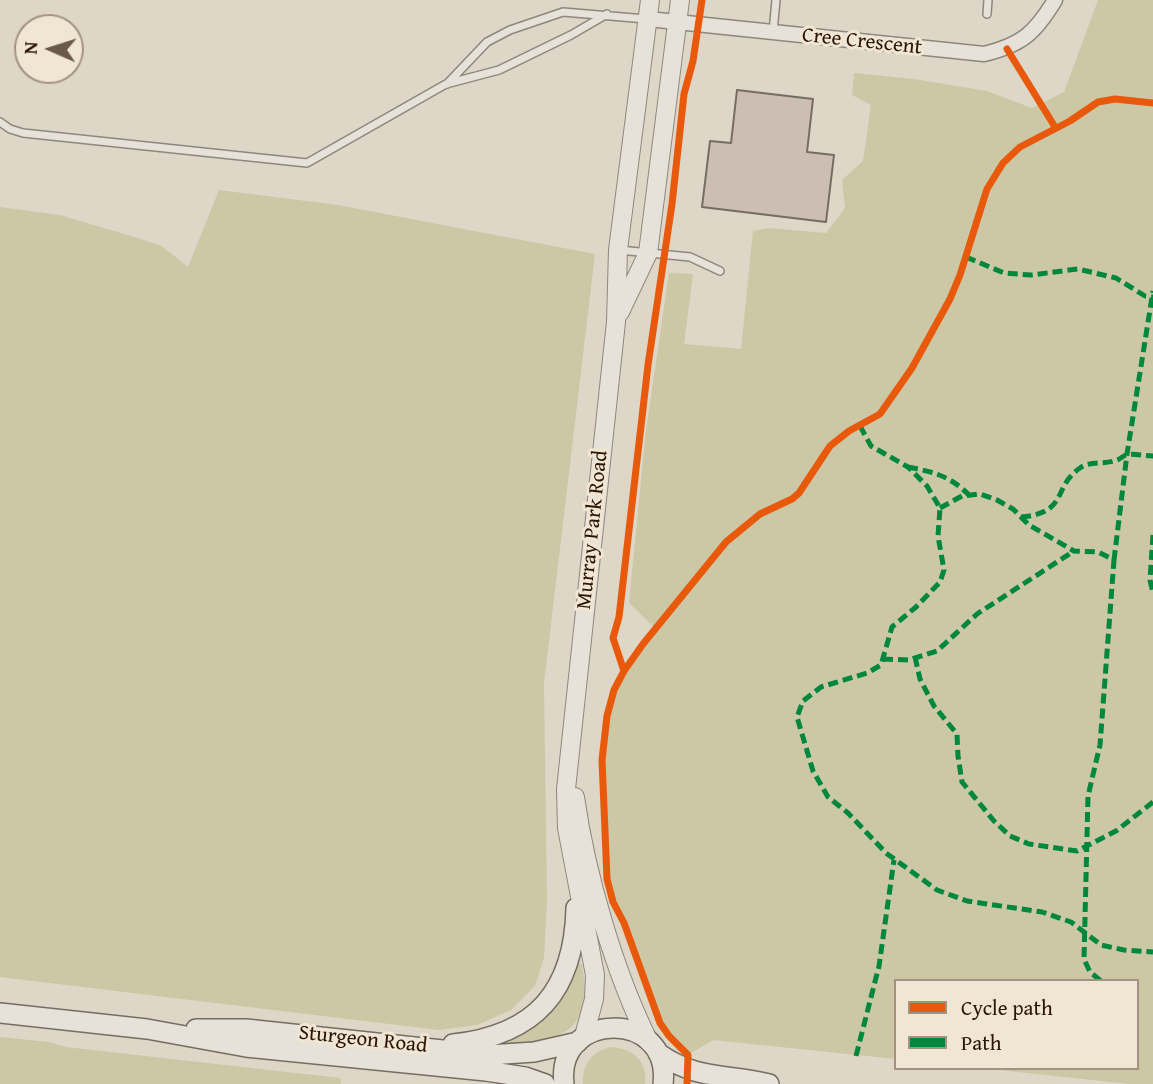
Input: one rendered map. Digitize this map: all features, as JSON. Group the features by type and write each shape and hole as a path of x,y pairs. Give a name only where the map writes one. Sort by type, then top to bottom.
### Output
{"main road":[{"path":"427,1047 471,1042 510,1030 544,1007 558,986 570,956 574,941 576,908"},
{"name":"Sturgeon Road","path":"0,1013 147,1029 246,1047 485,1071 525,1077 545,1084"},
{"name":"Sturgeon Road","path":"147,1029 246,1029 489,1055 511,1055 534,1052 581,1039 601,1028 619,1027 636,1032 653,1048"},
{"path":"564,1084 567,1058 581,1039"},
{"path":"653,1048 663,1070 663,1084"},
{"path":"653,1048 689,1071 769,1084"}],"street":[{"name":"Murray Park Road","path":"581,1039 594,999 595,975 565,810 616,322 618,250 650,0"},
{"name":"Murray Park Road","path":"616,322 648,253 680,0"},
{"name":"Cree Crescent","path":"648,19 984,54 1007,49 1026,37 1041,23 1055,0"},
{"name":"Murray Park Road","path":"571,737 575,797 588,861 623,982 653,1048"},
{"path":"576,873 576,908"}],"lane":[{"path":"773,33 776,0"},
{"path":"987,14 988,0"},
{"path":"446,84 487,42 510,30 563,12 648,19"},
{"path":"0,122 23,133 307,163 446,84 499,71 607,14"},
{"path":"618,250 690,257 720,271"}],"shaded area":[{"path":"1098,0 1153,0 1153,1084 1129,1084 1000,1070 1139,1070 1139,979 894,979 894,1059 713,1040 688,1055 660,1023 624,923 610,893 602,783 604,735 614,690 624,671 656,629 629,603 646,430 669,273 693,274 684,344 741,349 753,231 768,228 826,233 845,208 842,180 863,161 871,105 852,95 854,73 914,79 987,91 1032,108 1064,92"},
{"path":"219,190 338,205 595,254 544,683 547,899 544,958 535,986 511,1010 477,1025 439,1030 0,977 0,207 60,215 131,236 162,246 188,267"},
{"path":"577,963 582,964 584,987 583,1005 578,1019 558,1035 505,1046 504,1043 530,1029 550,1012"},
{"path":"0,1037 340,1078 341,1084 0,1084"},
{"path":"610,1047 625,1050 637,1057 644,1069 645,1084 583,1084 584,1070 589,1060"}],"building":[{"path":"737,90 813,99 807,152 834,155 826,222 702,207 710,141 731,143"}],"marked path":[{"path":"966,257 1004,273 1031,275 1078,269 1116,278 1145,296 1153,297"},
{"path":"1114,560 1127,454 1153,291"},
{"path":"860,426 871,446 908,467 927,486 940,508 938,536 944,570 940,582 892,627 881,665 867,673 821,687 803,701 797,717 813,771 828,797 848,813 886,853 937,890 967,901 1042,912 1071,922 1101,945 1153,952"},
{"path":"1021,517 1047,510 1058,498 1071,475 1084,466 1118,460 1129,454 1153,456"},
{"path":"908,467 941,476 969,495"},
{"path":"940,508 962,496 980,494 1013,509 1029,525 1074,551 1098,552 1114,560 1100,745 1088,796 1084,959 1090,972 1099,979"},
{"path":"1153,535 1150,580 1153,593"},
{"path":"883,659 908,660 937,651 977,614 1074,551"},
{"path":"915,657 920,679 934,706 957,734 962,782 1010,836 1029,844 1077,851 1116,831 1153,802"},
{"path":"856,1056 879,966 894,860"}],"cycle path":[{"path":"624,671 613,638 619,617 648,365 672,204 684,94 693,61 702,0"},
{"path":"1007,49 1055,127"},
{"path":"687,1084 688,1055 660,1023 624,923 613,902 607,879 602,760 607,716 614,690 643,644 726,542 760,514 792,499 799,493 830,446 849,431 880,414 912,368 950,299 987,189 1003,163 1020,147 1070,121 1098,102 1115,99 1153,103"}]}
